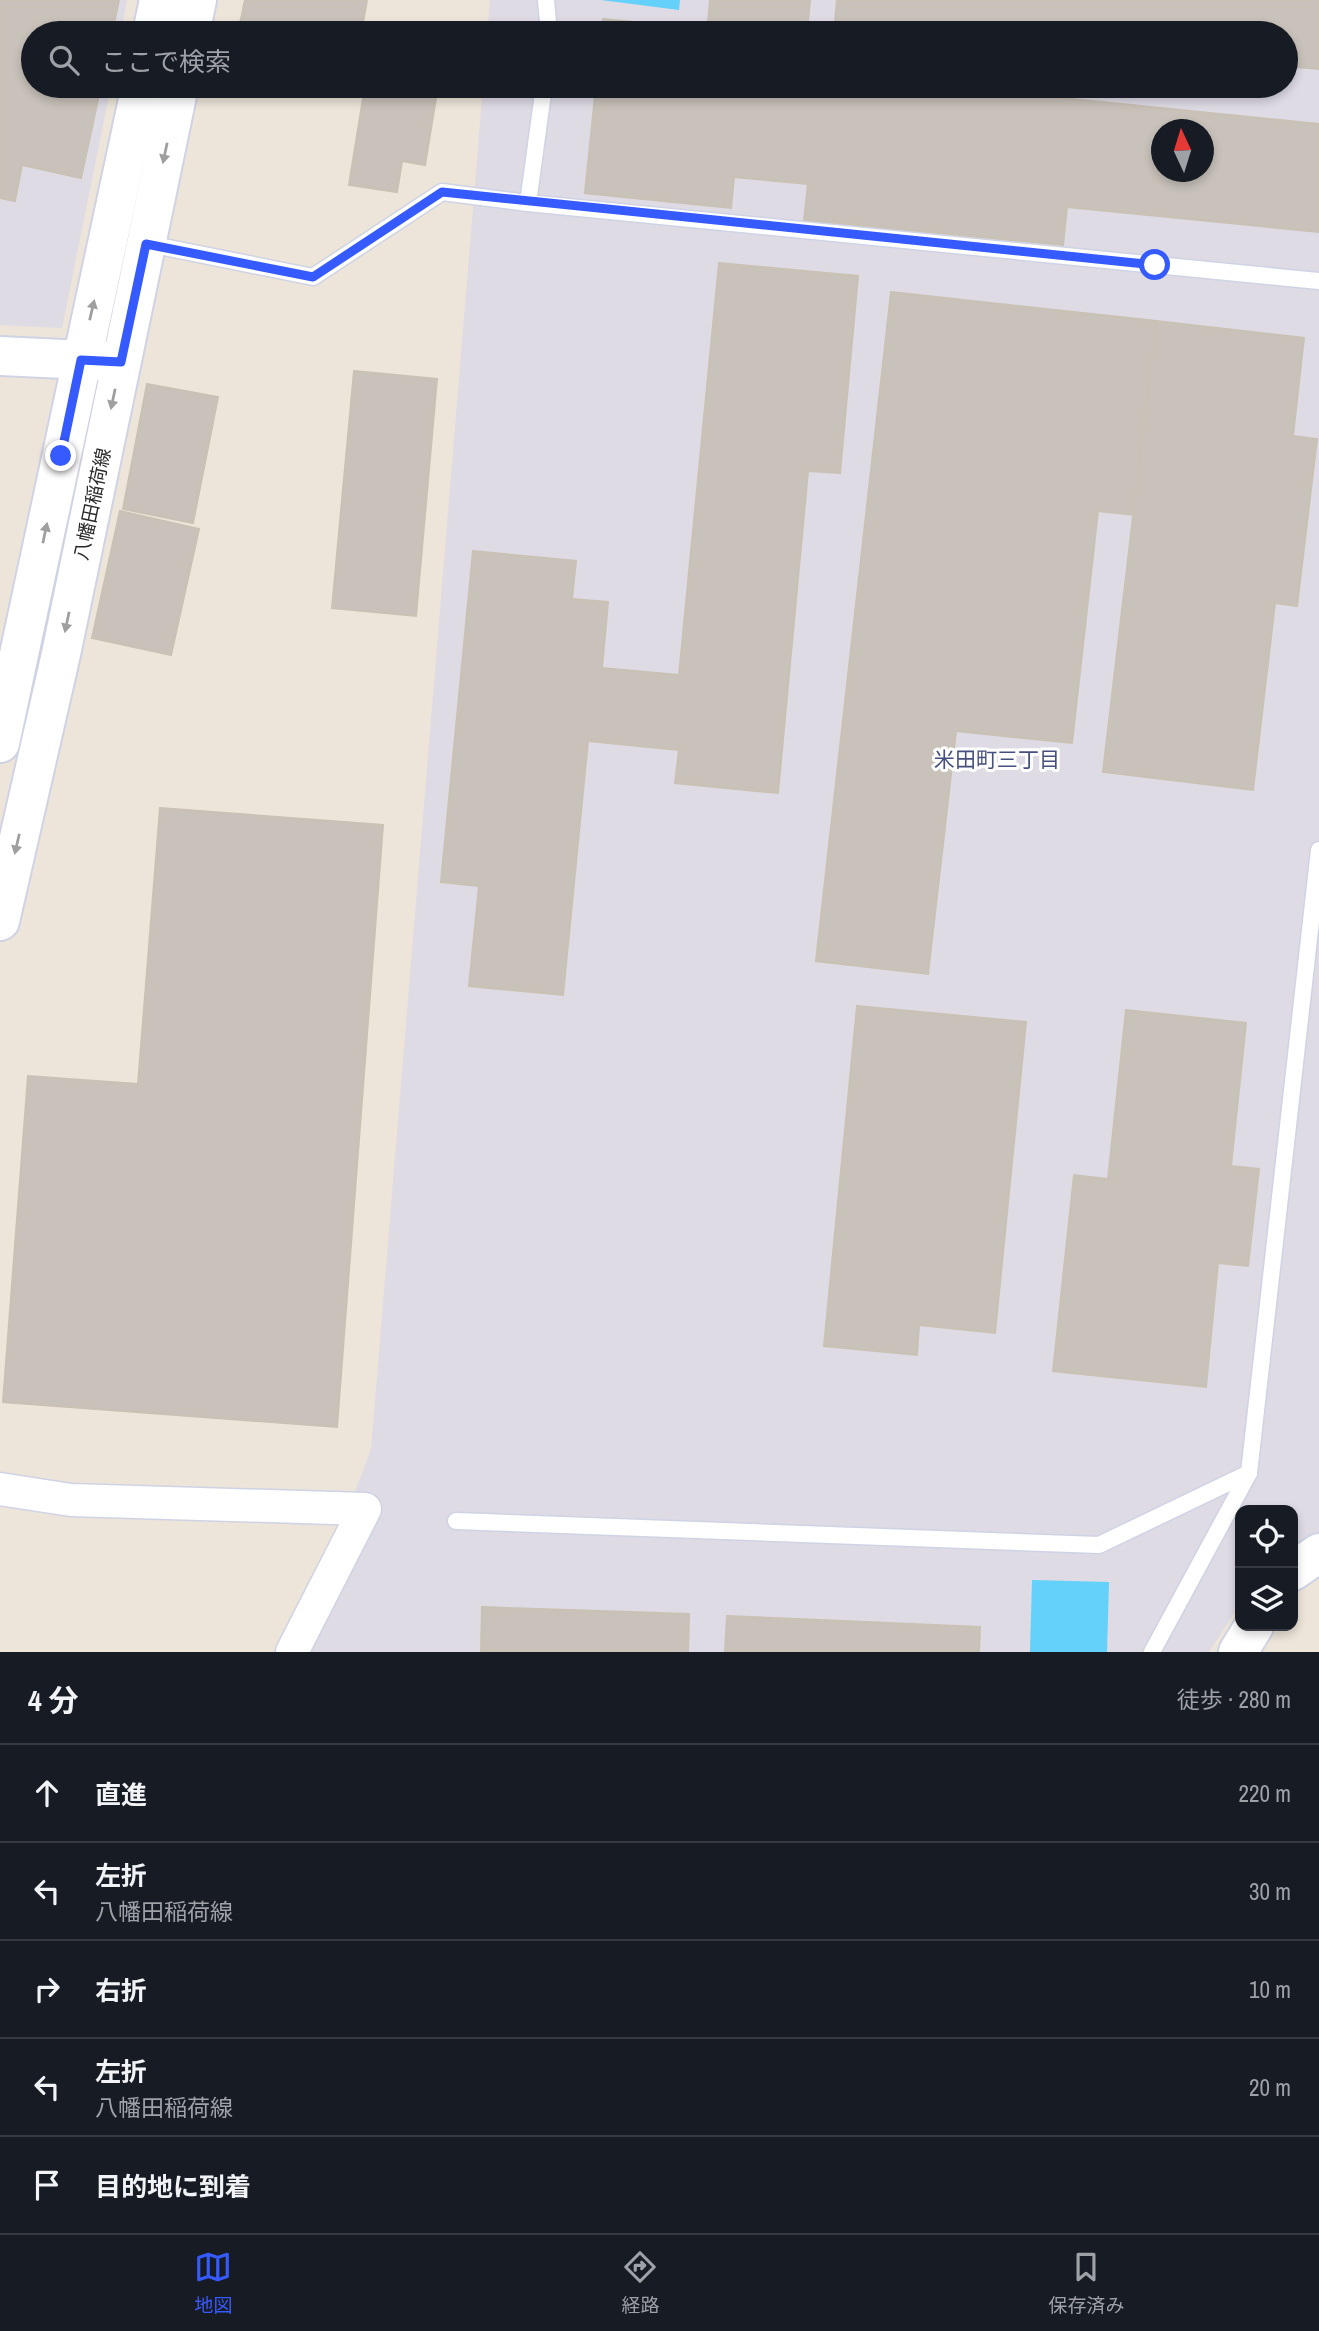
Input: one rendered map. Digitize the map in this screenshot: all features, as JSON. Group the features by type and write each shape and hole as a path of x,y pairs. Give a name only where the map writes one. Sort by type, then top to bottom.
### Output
{"main road":[{"path":"155,21 159,0"},
{"path":"193,21 197,0"},
{"path":"0,743 138,98"},
{"name":"八幡田稲荷線","path":"0,920 61,654 176,98"},
{"path":"0,356 121,362"},
{"path":"1297,1568 1319,1553"},
{"path":"1238,1652 1251,1631"}],"street":[{"path":"0,1489 71,1500 365,1509 292,1652"}],"lane":[{"path":"546,0 548,21"},
{"path":"528,203 542,98"},
{"path":"110,234 146,244 313,277 442,192 528,203 1319,281"},
{"path":"1152,1652 1249,1473 1319,850"},
{"path":"456,1521 1100,1545 1249,1473"}],"shaded area":[{"path":"0,0 127,0 123,21 21,21 21,98 109,98 62,328 0,325"},
{"path":"490,0 1319,0 1319,1535 1298,1549 1298,1505 1235,1505 1235,1612 1209,1652 294,1652 371,1449 482,98 1298,98 1298,21 488,21"}],"water":[{"path":"601,0 680,0 679,10"},
{"path":"1032,1580 1109,1582 1107,1652 1030,1652"}],"building":[{"path":"0,0 119,0 115,21 21,21 21,98 98,98 81,178 22,165 15,201 0,198"},
{"path":"245,0 367,0 363,21 241,21"},
{"path":"710,0 810,0 808,21 708,21"},
{"path":"837,0 1319,0 1319,69 1298,67 1298,21 835,21"},
{"path":"363,98 436,98 425,165 402,161 397,192 349,185"},
{"path":"595,98 1063,98 1319,124 1319,232 1067,207 1063,245 804,220 808,184 734,177 731,208 585,193"},
{"path":"719,263 858,276 840,473 808,471 778,793 675,783 679,750 588,741 563,995 469,986 479,886 441,882 473,551 576,561 572,599 608,602 602,668 679,675"},
{"path":"891,292 1156,321 1134,515 1098,511 1072,743 956,731 928,974 816,961"},
{"path":"1156,321 1304,338 1293,436 1317,439 1297,606 1275,603 1253,790 1103,772"},
{"path":"354,371 437,379 416,616 332,608"},
{"path":"147,384 218,397 193,523 123,509"},
{"path":"120,511 199,529 171,655 92,638"},
{"path":"160,808 383,825 337,1427 3,1402 28,1076 138,1084"},
{"path":"857,1006 1026,1022 995,1333 919,1325 917,1355 824,1346"},
{"path":"1126,1010 1246,1023 1231,1166 1259,1169 1248,1266 1218,1263 1206,1387 1053,1371 1074,1175 1108,1179"},
{"path":"482,1607 689,1614 688,1652 481,1652"},
{"path":"727,1616 980,1627 979,1652 725,1652"}],"district":[{"name":"米田町三丁目","path":"997,760"}],"route":[{"path":"61,456 81,360 121,362 146,244 313,277 442,192 528,203 1155,265"}]}
